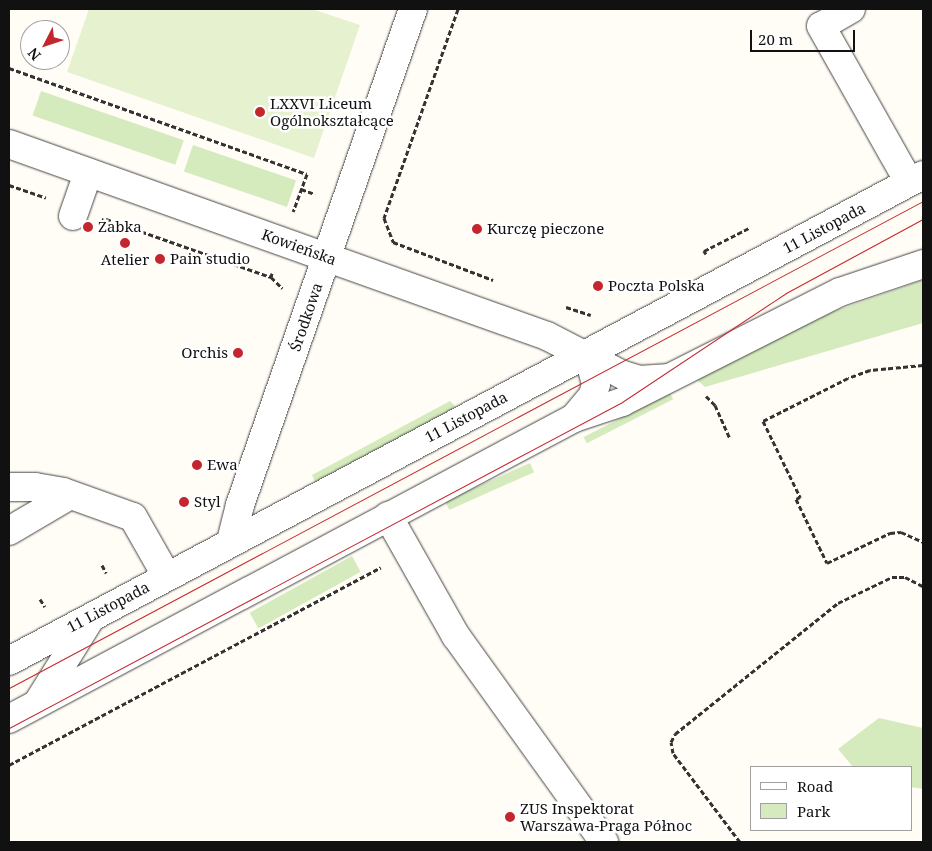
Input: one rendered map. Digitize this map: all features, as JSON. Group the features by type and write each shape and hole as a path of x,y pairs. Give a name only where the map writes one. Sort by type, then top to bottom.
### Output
{"street":[{"name":"Środkowa","path":"231,541 240,505 413,9"},
{"path":"851,9 821,26 916,178"},
{"name":"Kowieńska","path":"9,144 547,336 588,354 607,368 639,380 656,381 674,375"},
{"path":"75,212 88,173"},
{"name":"11 Listopada","path":"9,661 98,611 588,354 916,178"},
{"path":"9,719 574,418 622,402 840,292 923,264"},
{"path":"574,418 593,394 596,384 588,354"},
{"path":"9,487 35,487 70,495 133,518 166,575"},
{"path":"9,531 70,495"},
{"path":"388,516 456,636 604,842"},
{"path":"36,704 46,694 85,623 98,611"}],"path":[{"path":"458,9 384,218 393,242 502,283"},
{"path":"9,68 307,174 301,189"},
{"path":"9,185 75,212 271,277"},
{"path":"556,304 594,315"},
{"path":"923,365 870,370 848,378 763,421 800,497 796,499 827,563 890,533 901,532 923,542"},
{"path":"706,395 715,405 730,438"},
{"path":"102,565 107,576"},
{"path":"9,765 371,572 382,567 389,568"},
{"path":"740,842 673,753 671,742 676,734 838,603 892,577 905,577 923,586"}],"green space":[{"name":"LXXVI Liceum Ogólnokształcące","path":"89,9 312,9 360,25 314,158 67,72 70,70 70,63"},
{"path":"41,91 184,140 175,165 33,116"},
{"path":"193,145 296,180 287,207 184,171"},
{"path":"923,280 923,323 705,387 696,379 820,316"},
{"path":"670,393 673,399 587,443 584,437"},
{"path":"450,401 455,406 450,411 315,482 312,475"},
{"path":"530,463 534,472 449,510 445,501"},
{"path":"352,556 361,572 258,628 250,613"},
{"path":"879,718 923,728 923,789 912,787 912,766 852,766 838,749"}],"tram line":[{"path":"9,688 923,201"},
{"path":"9,728 622,402 786,293 923,219"}],"place":[{"name":"LXXVI Liceum Ogólnokształcące","path":"260,112"},
{"name":"Żabka","path":"88,227"},
{"name":"Kurczę pieczone","path":"477,229"},
{"name":"Atelier","path":"125,243"},
{"name":"Pain studio","path":"160,259"},
{"name":"Poczta Polska","path":"598,286"},
{"name":"Orchis","path":"238,353"},
{"name":"Ewa","path":"197,465"},
{"name":"Styl","path":"184,502"},
{"name":"ZUS Inspektorat Warszawa-Praga Północ","path":"510,817"}]}
